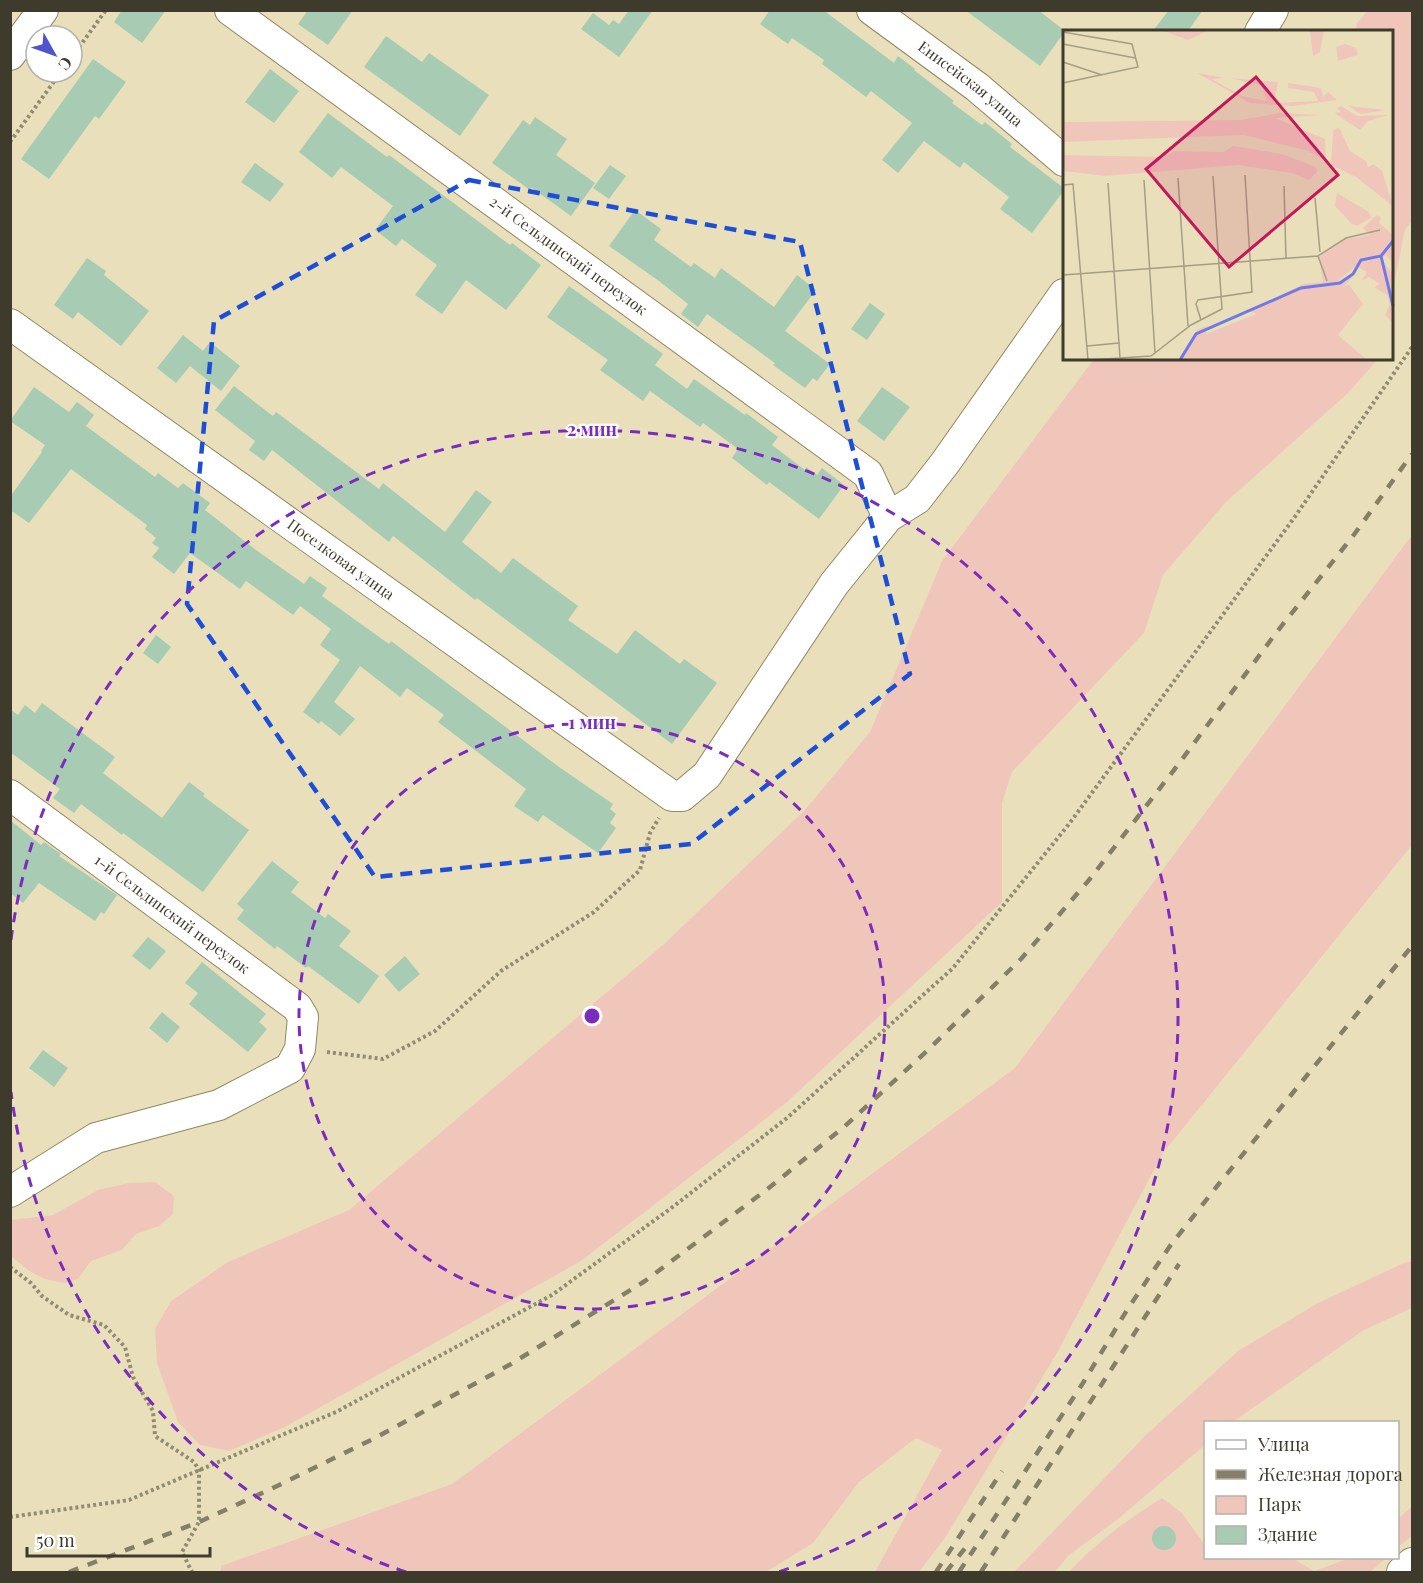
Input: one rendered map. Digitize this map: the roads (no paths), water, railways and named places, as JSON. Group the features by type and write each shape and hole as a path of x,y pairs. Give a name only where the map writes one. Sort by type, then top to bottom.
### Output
{"street":[{"path":"10,55 43,10"},
{"name":"2-й Сельдинский переулок","path":"230,10 868,474 888,516"},
{"name":"Енисейская улица","path":"872,10 977,87 1063,158"},
{"path":"1261,30 1273,10"},
{"path":"888,516 917,499 1063,297"},
{"name":"Поселковая улица","path":"10,324 672,796 682,796 707,775 834,584 888,516"},
{"name":"1-й Сельдинский переулок","path":"10,795 297,1007 303,1017 300,1049 290,1068 219,1105 96,1138 10,1192"},
{"path":"1402,1572 1413,1563"}],"railway":[{"path":"69,1572 199,1522 271,1489 375,1438 511,1364 645,1281 765,1191 844,1127 927,1051 1021,959 1089,880 1276,633 1353,536 1412,454"},
{"path":"959,1572 1170,1246 1412,946"},
{"path":"981,1572 1179,1264"},
{"path":"936,1572 1002,1471"},
{"path":"946,1572 970,1542"}]}
